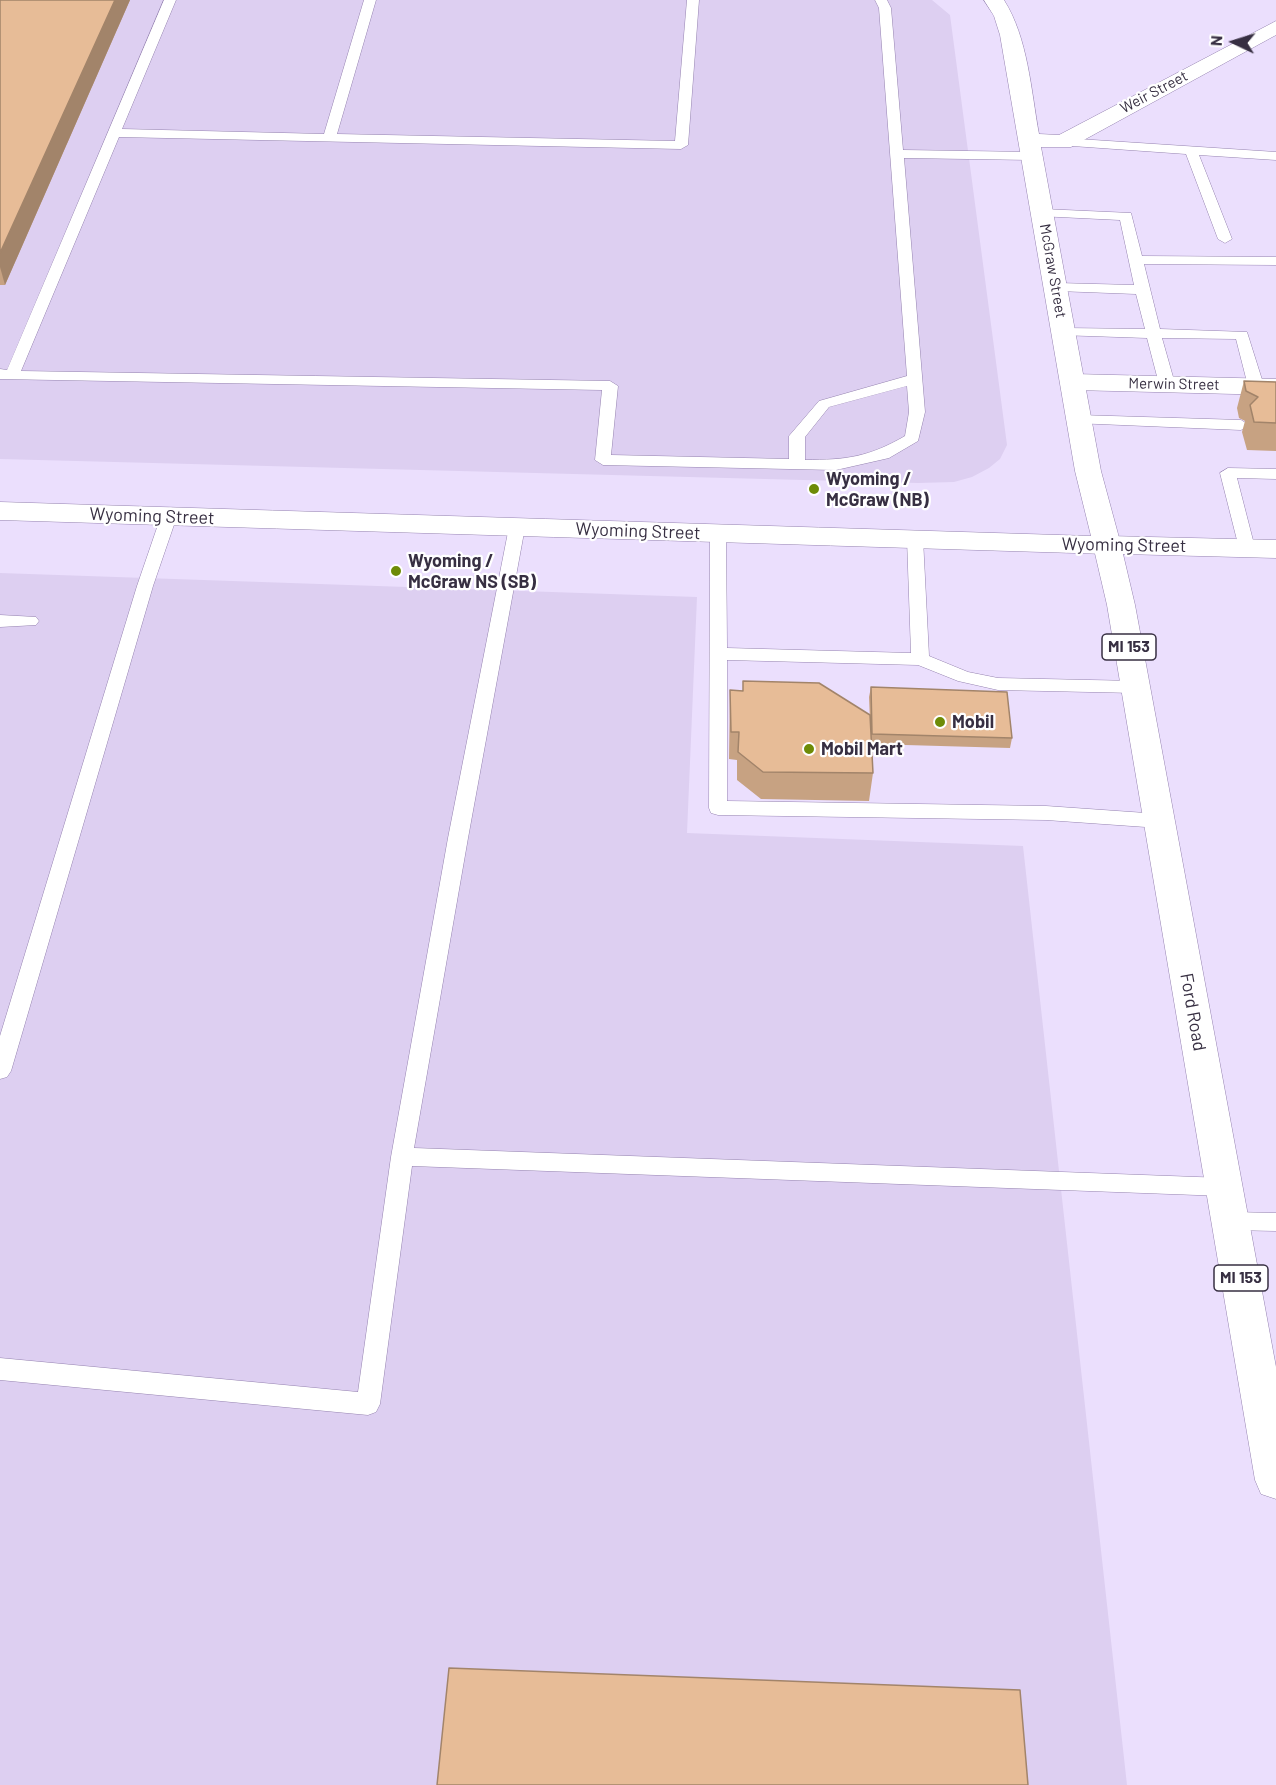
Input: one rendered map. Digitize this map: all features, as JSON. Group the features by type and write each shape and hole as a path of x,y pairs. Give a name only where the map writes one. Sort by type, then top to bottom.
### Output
{"street":[{"name":"McGraw Street","path":"994,0 1004,16 1010,35 1057,287 1088,471 1107,545"},
{"name":"Weir Street","path":"1063,142 1276,27"},
{"path":"1031,148 1063,142"},
{"name":"Merwin Street","path":"1073,382 1266,387"},
{"name":"Wyoming Street","path":"0,512 1276,549"},
{"name":"Ford Road","path":"1107,545 1136,687 1276,1480"}],"lane":[{"path":"170,0 114,133 6,374 610,386 603,460 836,465 883,455 912,438 917,412 885,8 881,0"},
{"path":"330,137 370,0"},
{"path":"114,133 681,145 693,0"},
{"path":"1063,142 1276,156"},
{"path":"897,154 1031,148"},
{"path":"1191,151 1225,239"},
{"path":"1043,213 1126,216 1142,290 1167,384"},
{"path":"1136,260 1276,261"},
{"path":"1057,287 1142,290"},
{"path":"1064,332 1242,335 1266,387"},
{"path":"796,464 797,436 824,404 914,379"},
{"path":"1079,420 1241,424"},
{"path":"1247,548 1228,473 1276,474"},
{"path":"0,1071 145,586 169,516"},
{"path":"0,1369 368,1404 402,1157 460,827 517,527"},
{"path":"718,533 718,808 1046,813 1160,821"},
{"path":"915,539 920,659"},
{"path":"0,621 30,621"},
{"path":"718,654 920,659 964,677 998,684 1136,687"},
{"path":"402,1157 1227,1204 1276,1222"}],"shaded area":[{"path":"0,0 932,0 950,15 1007,445 1000,459 972,477 954,482 918,483 0,459"},
{"path":"0,573 697,597 687,833 1023,846 1127,1785 0,1785"}],"building":[{"path":"0,0 115,0 0,253"},
{"path":"1244,381 1276,382 1276,423 1254,422 1250,405 1258,397 1246,391"},
{"path":"743,681 819,683 870,715 873,773 763,772 738,752 739,732 731,732 730,690 743,691"},
{"path":"871,687 1007,692 1012,738 872,734"},
{"path":"449,1668 1020,1690 1028,1785 437,1785"}],"place":[{"name":"Wyoming / McGraw (NB)","path":"814,489"},
{"name":"Wyoming / McGraw NS (SB)","path":"396,571"},
{"name":"Mobil","path":"940,722"},
{"name":"Mobil Mart","path":"809,749"}]}
